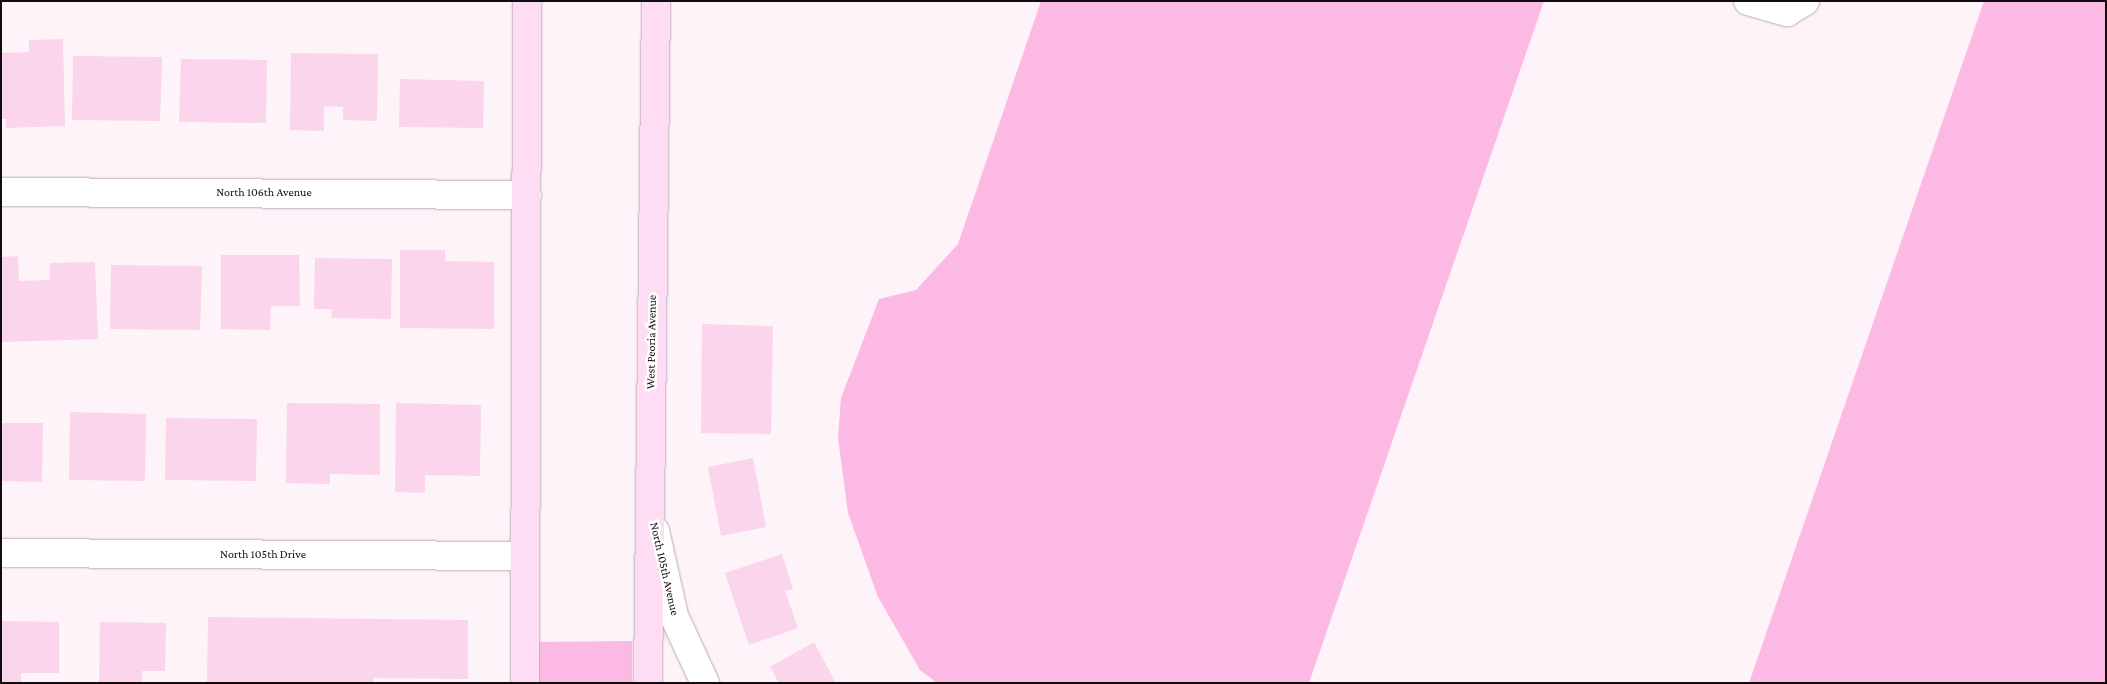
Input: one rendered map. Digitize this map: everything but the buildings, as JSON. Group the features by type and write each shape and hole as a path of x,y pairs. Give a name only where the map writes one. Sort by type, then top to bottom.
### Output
{"street":[{"path":"525,683 527,1"},
{"name":"West Peoria Avenue","path":"648,683 656,1"},
{"path":"1748,1 1787,12 1805,1"},
{"name":"North 106th Avenue","path":"1,192 527,195"},
{"name":"North 105th Avenue","path":"650,510 674,616 705,683"},
{"name":"North 105th Drive","path":"1,553 525,556"}],"shaded area":[{"path":"1041,1 1544,1 1309,683 937,683 920,670 878,597 848,513 838,438 841,398 879,299 916,290 958,244"},
{"path":"1984,1 2106,1 2106,683 1749,683"},
{"path":"632,641 632,683 538,683 538,642"}]}
